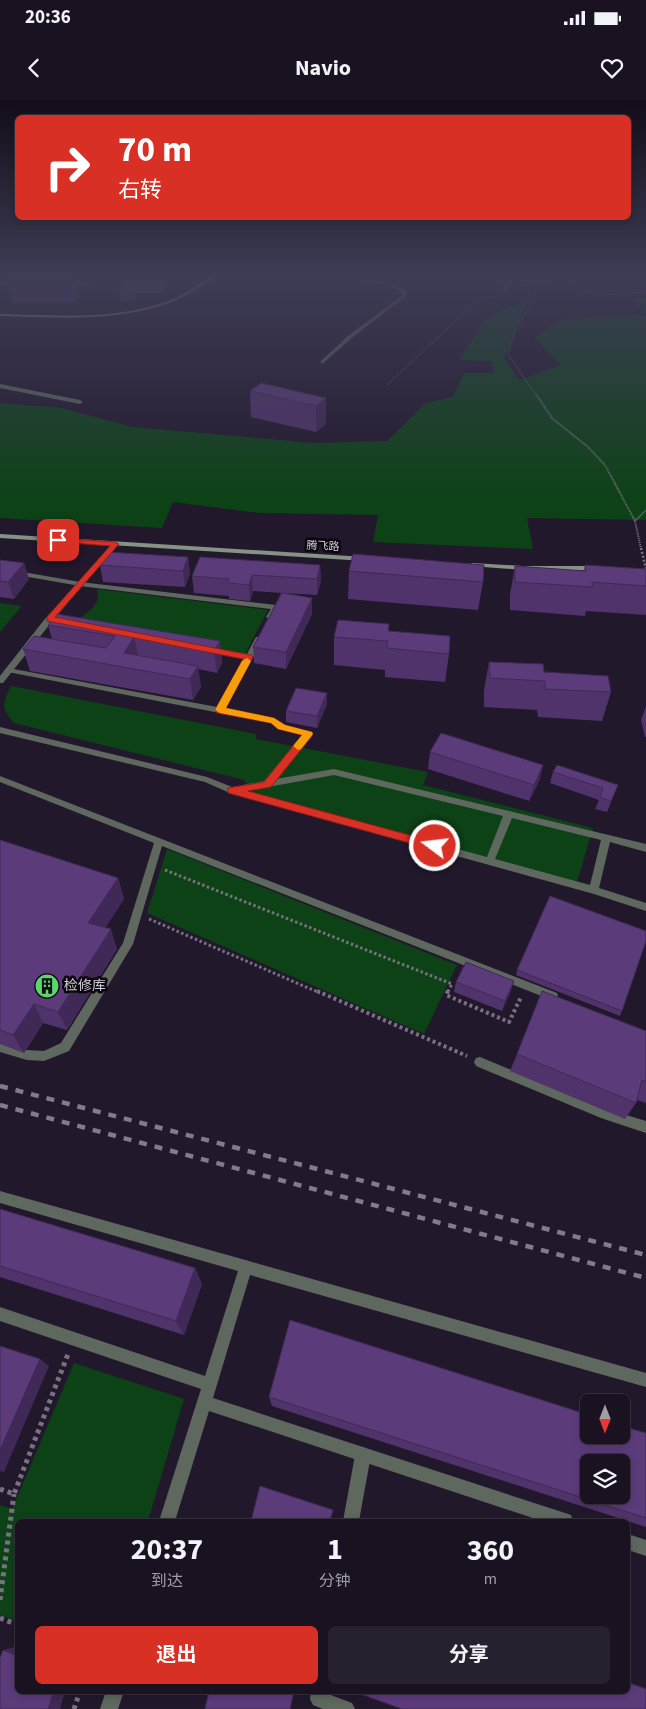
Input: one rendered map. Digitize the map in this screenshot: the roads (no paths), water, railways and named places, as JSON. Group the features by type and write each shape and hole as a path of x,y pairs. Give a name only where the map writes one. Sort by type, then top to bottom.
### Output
{"street":[{"path":"322,363 337,349"},
{"path":"0,386 80,402"},
{"name":"腾飞路","path":"0,536 374,560"},
{"path":"0,681 50,619 115,544"},
{"path":"464,565 524,568 608,568"},
{"path":"0,570 80,584 276,607 267,624"},
{"path":"50,619 59,621"},
{"path":"220,710 262,632"},
{"path":"201,648 248,657"},
{"path":"8,670 274,721 282,727 308,734 267,784"},
{"path":"0,730 207,780 232,791 594,890 646,907"},
{"path":"232,791 334,772 646,848"},
{"path":"0,780 559,998"},
{"path":"490,861 509,814"},
{"path":"594,890 606,838"},
{"path":"0,1047 27,1055 44,1056 65,1047 128,944 159,841"},
{"path":"480,1062 605,1114 646,1127"},
{"path":"0,1197 646,1380"},
{"path":"169,1519 246,1266"},
{"path":"0,1314 210,1385"},
{"path":"204,1402 559,1519"},
{"path":"351,1519 363,1454"},
{"path":"630,1543 646,1548"},
{"path":"109,1709 114,1694"},
{"path":"320,1694 319,1699 346,1709"}],"railway":[{"path":"0,1086 646,1255"},
{"path":"0,1105 646,1278"}],"place":[{"name":"检修库","path":"47,986"}]}
